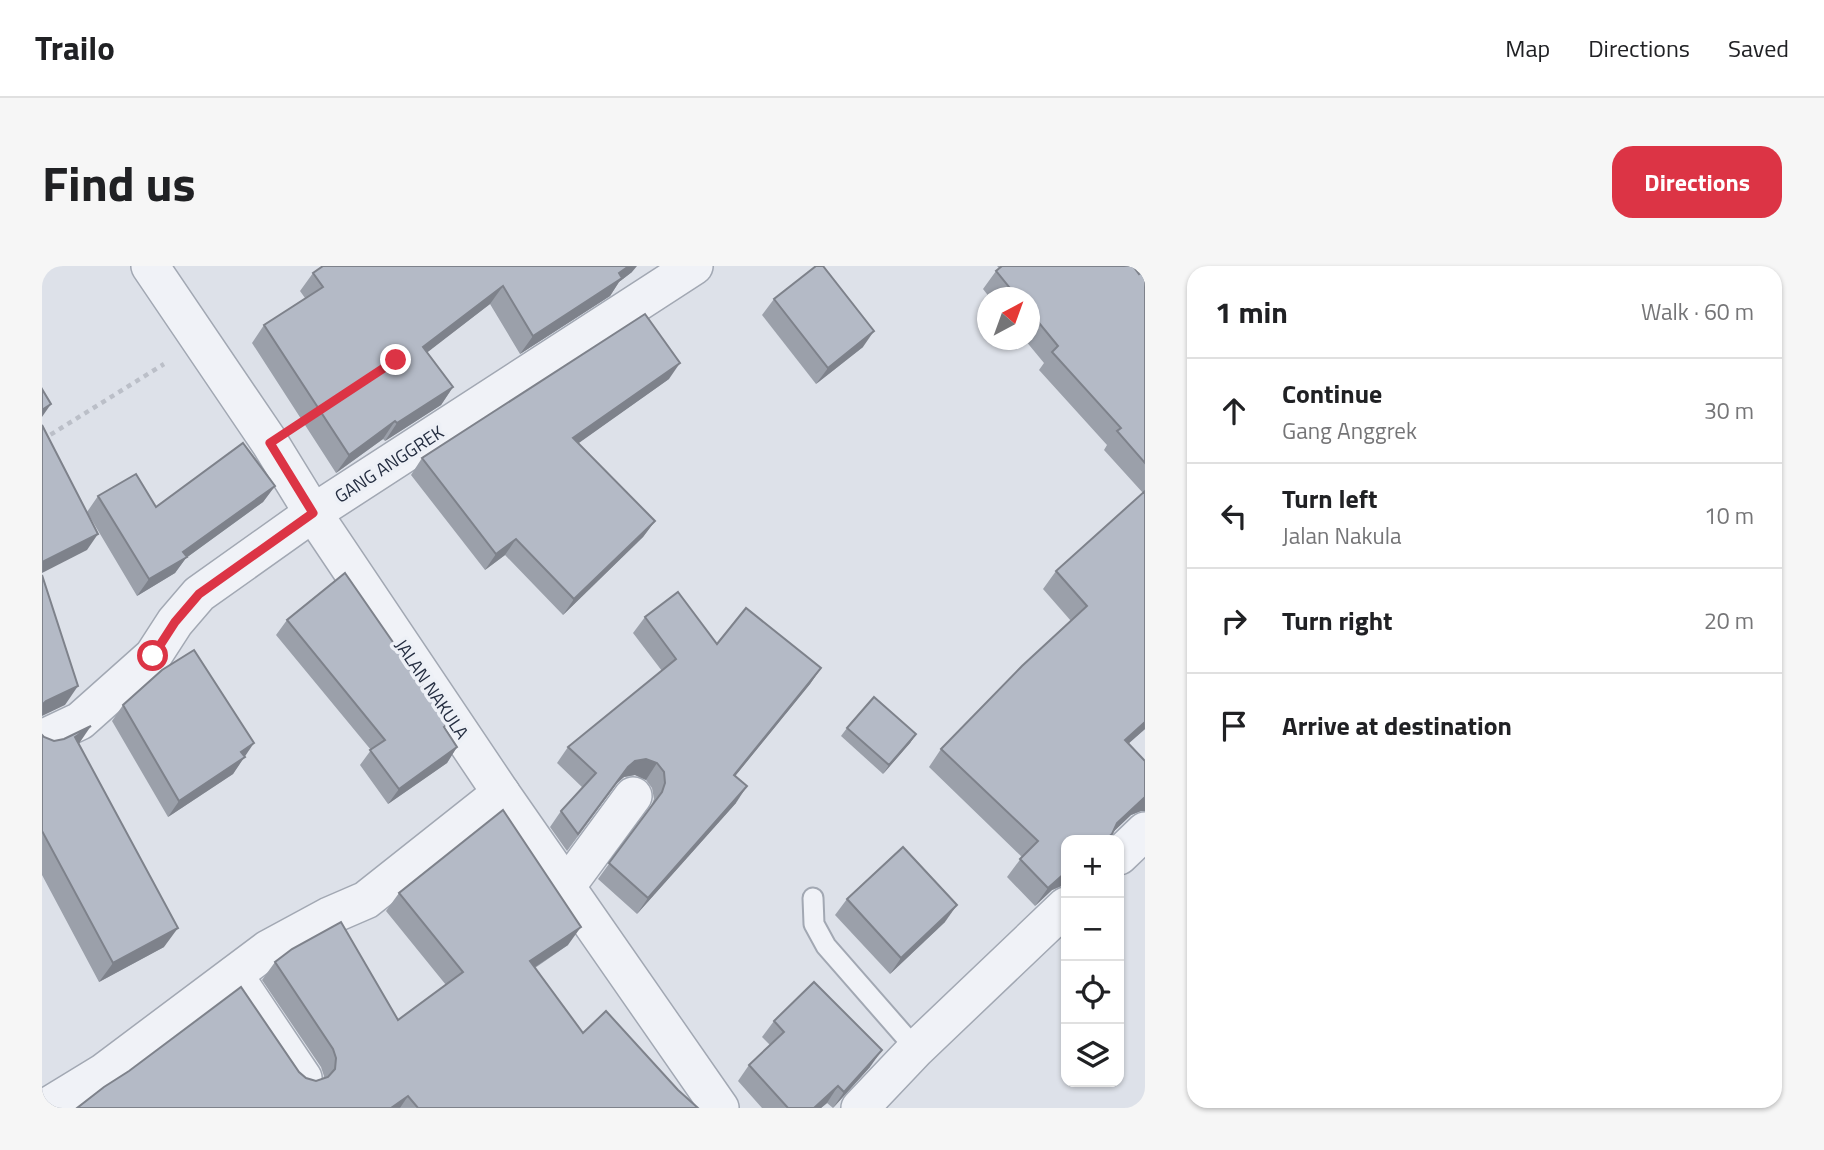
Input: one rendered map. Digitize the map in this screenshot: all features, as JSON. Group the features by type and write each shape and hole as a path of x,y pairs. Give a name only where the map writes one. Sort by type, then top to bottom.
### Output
{"street":[{"name":"JALAN NAKULA","path":"150,266 501,793 720,1108"},
{"name":"GANG ANGGREK","path":"42,739 80,721 153,656 175,622 199,594 313,513 694,266"},
{"path":"45,1108 104,1072 268,949 329,916 366,900 501,793"},
{"path":"566,887 633,796"},
{"path":"1124,851 1145,831"},
{"path":"859,1108 916,1049 1061,911"},
{"path":"234,975 303,1078"}],"lane":[{"path":"813,898 814,924 826,946 916,1049"}],"path":[{"path":"42,440 200,341"}],"building":[{"path":"323,266 629,266 619,273 622,278 533,336 503,286 423,347 453,387 397,423 395,421 349,455 264,325 323,287 313,273"},
{"path":"816,266 823,266 874,331 828,368 774,299"},
{"path":"1002,266 1133,266 1139,274 1143,271 1145,463 1117,431 1121,428 1052,352 1058,346 1040,324 1040,287 1009,287 996,271"},
{"path":"645,314 680,363 573,438 655,521 574,599 516,539 496,554 422,458"},
{"path":"42,389 51,404 42,410"},
{"path":"42,425 98,534 42,562"},
{"path":"243,443 275,486 183,552 187,557 149,579 98,496 136,474 156,507"},
{"path":"1145,491 1145,722 1125,740 1145,761 1145,797 1117,823 1111,835 1061,835 1061,876 1048,888 1020,859 1038,841 941,749 1022,666 1087,606 1056,571"},
{"path":"345,573 449,723 444,727 457,747 399,789 370,750 385,740 287,620"},
{"path":"42,575 78,686 42,705"},
{"path":"678,592 717,644 746,608 821,668 734,775 747,786 648,898 609,863 662,792 664,772 657,763 646,759 635,761 628,767 578,834 561,811 596,773 568,747 676,659 645,617"},
{"path":"194,650 254,743 241,752 245,757 179,801 123,705 162,670"},
{"path":"874,697 916,734 889,765 847,728"},
{"path":"91,726 75,737 178,928 113,963 42,831 42,735 54,741"},
{"path":"503,810 581,927 530,961 583,1033 606,1011 678,1090 698,1108 418,1108 408,1096 391,1108 77,1108 241,987 299,1072 316,1081 328,1077 335,1069 333,1049 275,962 292,949 341,922 398,1020 463,972 399,893"},
{"path":"903,847 957,905 901,958 847,899"},
{"path":"814,982 882,1050 844,1092 838,1086 814,1108 788,1108 749,1065 784,1032 774,1021"}],"route":[{"path":"153,656 175,622 199,594 313,513 270,443 396,360"}]}
